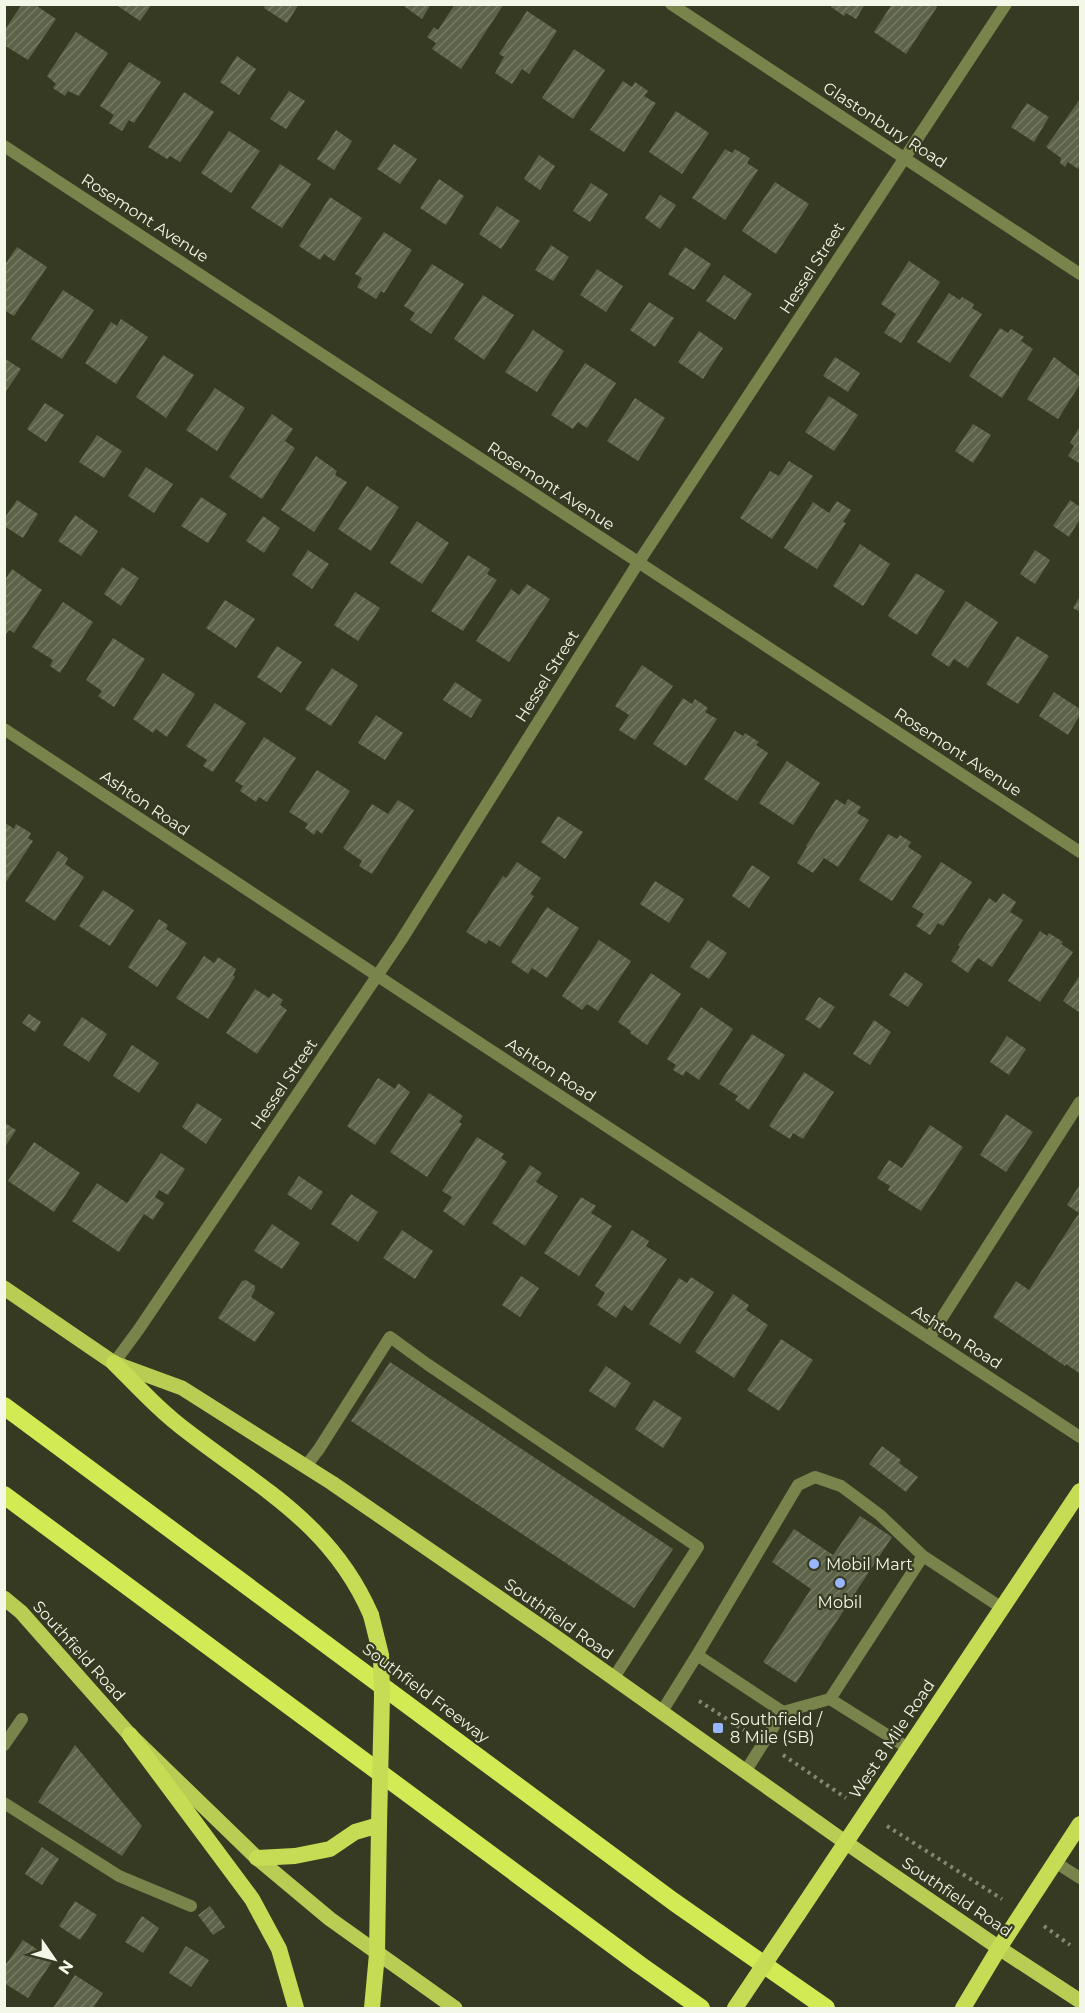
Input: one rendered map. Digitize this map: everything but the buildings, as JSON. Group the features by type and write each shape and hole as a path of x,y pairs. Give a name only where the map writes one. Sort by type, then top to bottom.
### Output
{"highway":[{"path":"114,1363 187,1432 294,1511 318,1534 360,1589 371,1615 381,1655 377,1953 372,2008"},
{"name":"Southfield Freeway","path":"4,1406 674,1902 826,2008"},
{"name":"West 8 Mile Road","path":"735,2008 1080,1491"},
{"path":"4,1495 701,2008"},
{"path":"130,1735 252,1899 279,1949 296,2008"},
{"path":"257,1858 295,1856 330,1848 355,1832 379,1824"},
{"path":"963,2008 999,1948 1080,1824"}],"main road":[{"name":"Southfield Road","path":"4,1288 114,1363 182,1388 306,1466 844,1842 1080,2001"},
{"name":"Southfield Road","path":"4,1598 21,1612 130,1735 257,1858 330,1919 455,2008"}],"street":[{"name":"Glastonbury Road","path":"671,4 1080,274"},
{"name":"Hessel Street","path":"114,1363 377,976 638,562 1006,4"},
{"name":"Rosemont Avenue","path":"4,146 1080,852"},
{"name":"Ashton Road","path":"4,729 1080,1437"},
{"path":"929,1338 1080,1102"},
{"path":"306,1466 390,1337 698,1546 613,1679"},
{"path":"661,1713 798,1485 815,1477 841,1486 880,1515 923,1556 1002,1608"},
{"path":"745,1772 783,1712 830,1699 923,1556"},
{"path":"697,1655 783,1712"},
{"path":"830,1699 908,1748"},
{"path":"4,1745 22,1719"},
{"path":"4,1803 119,1876 190,1905"},
{"path":"1055,1862 1080,1878"}],"path":[{"path":"699,1701 738,1725"},
{"path":"780,1753 828,1786"},
{"path":"895,1830 1070,1945"}],"place":[{"name":"Mobil Mart","path":"814,1564"},
{"name":"Mobil","path":"840,1583"},
{"name":"Southfield / 8 Mile (SB)","path":"718,1728"}]}
